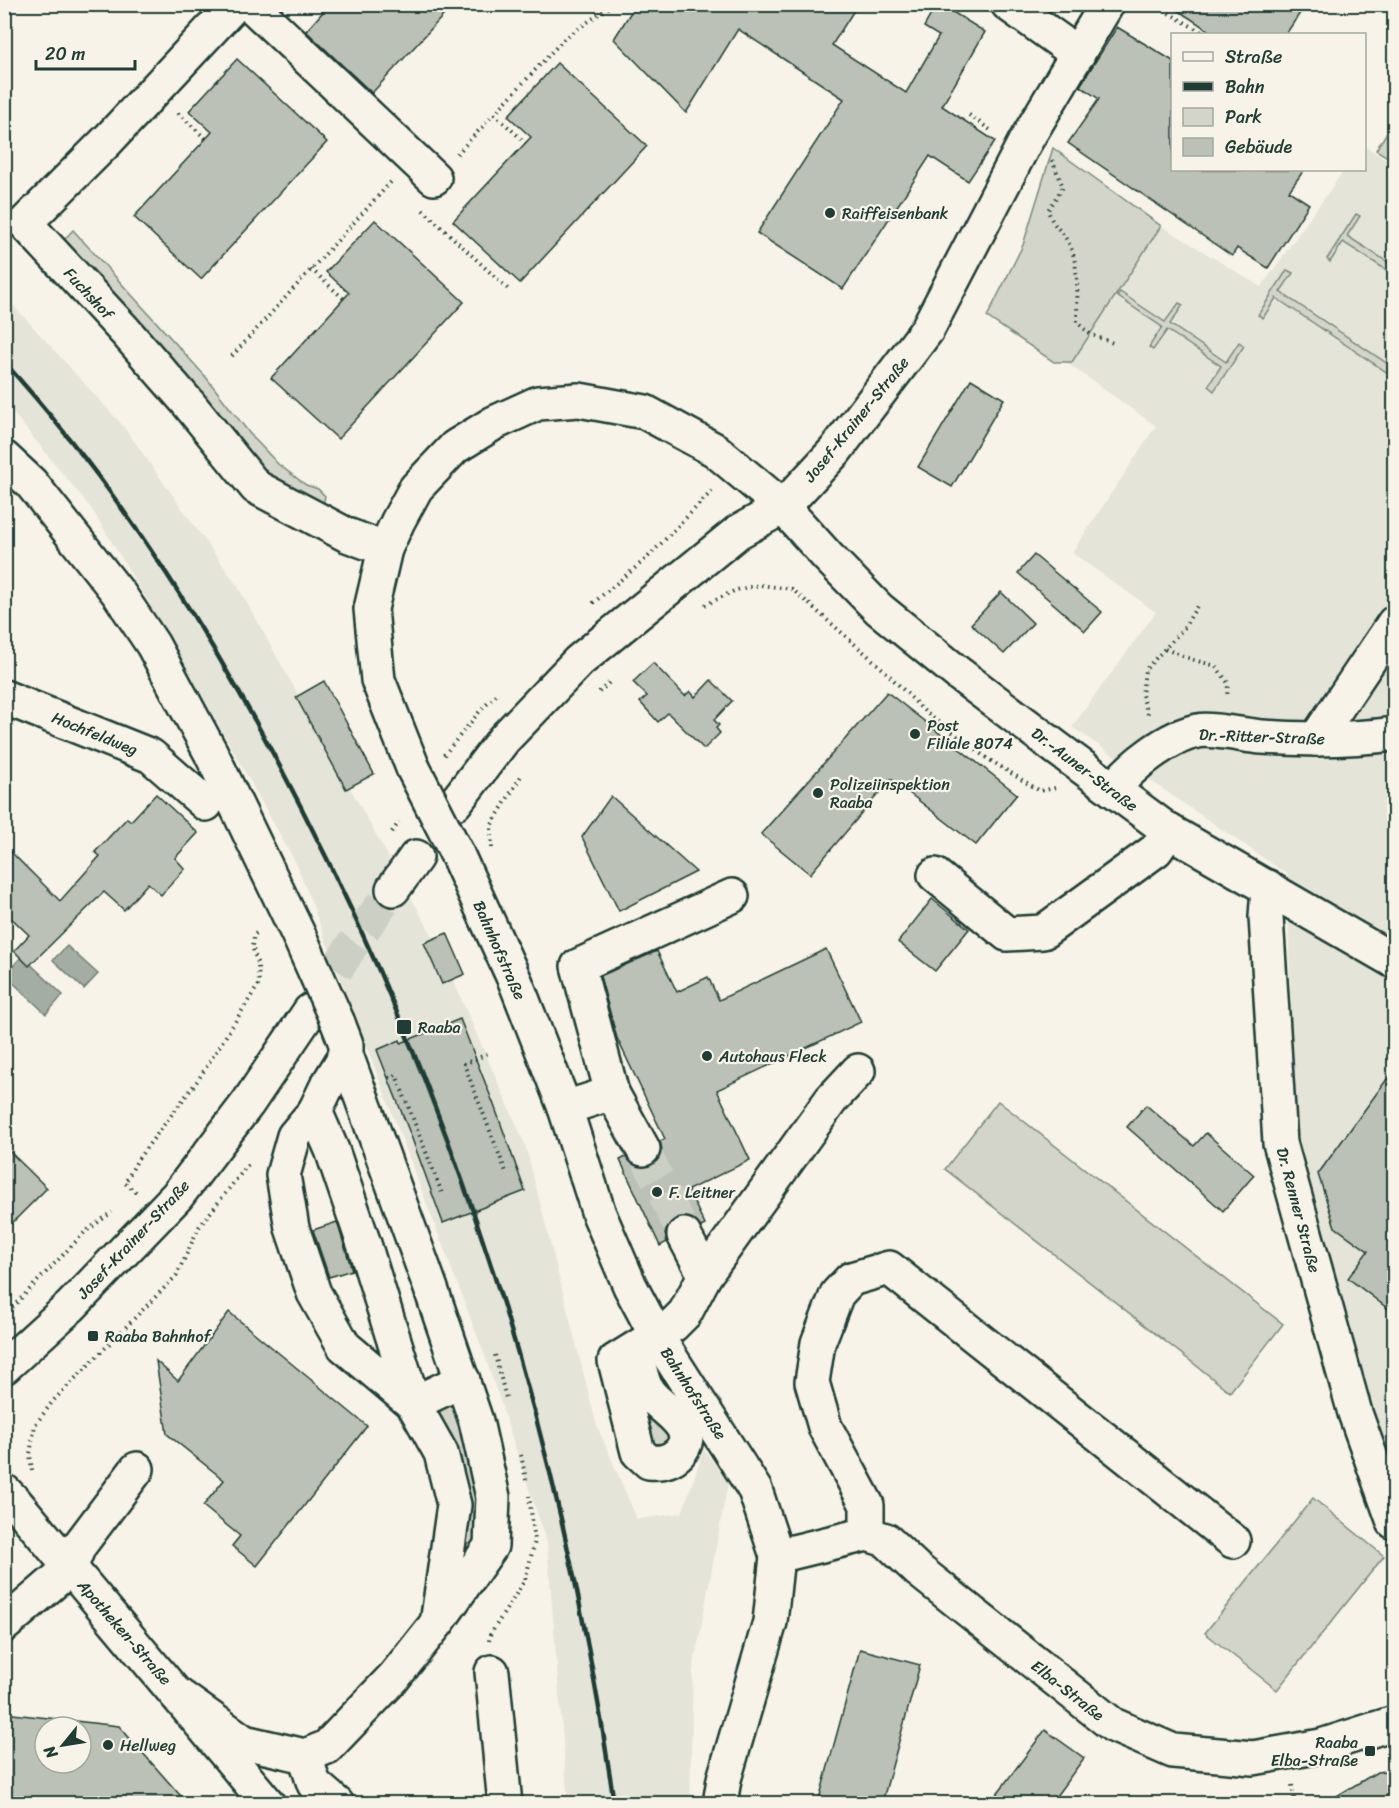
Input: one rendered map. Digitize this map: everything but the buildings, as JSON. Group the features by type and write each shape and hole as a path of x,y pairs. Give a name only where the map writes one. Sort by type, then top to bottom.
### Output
{"street":[{"name":"Fuchshof","path":"235,4 108,140 25,223 148,358 256,487 347,535 385,549"},
{"path":"250,4 434,178"},
{"path":"1008,4 1078,54"},
{"name":"Josef-Krainer-Straße","path":"455,803 504,739 579,661 738,531 783,507 835,451 927,330 1025,142 1107,4"},
{"name":"Bahnhofstraße","path":"720,1803 724,1779 770,1622 777,1556 755,1490 645,1342 630,1286 599,1215 565,1108 516,983 456,852 413,768 378,680 371,609 385,549 416,488 455,447 494,423 538,404 579,400 645,412 715,450 783,507"},
{"path":"4,458 31,483 119,594 153,645 211,753 294,926 324,1017 346,1044 346,1055 463,1380 476,1421 492,1497 491,1546 437,1623 394,1677 327,1747 305,1756 244,1742 178,1695"},
{"name":"Dr.-Auner-Straße","path":"783,507 879,609 968,681 1113,790 1169,831 1395,961"},
{"path":"1316,739 1395,623"},
{"name":"Hochfeldweg","path":"4,697 151,756 206,804"},
{"name":"Dr.-Ritter-Straße","path":"1113,790 1130,769 1159,749 1199,731 1316,739 1367,738 1395,734"},
{"path":"935,875 1007,934 1043,932 1156,850 1169,831"},
{"path":"393,889 416,857"},
{"name":"Dr. Renner Straße","path":"1268,887 1266,917 1280,1143 1354,1413 1395,1522"},
{"path":"643,1149 612,1093 578,966 732,896"},
{"name":"Josef-Krainer-Straße","path":"4,1367 72,1306 177,1196 248,1103 324,1017"},
{"path":"346,1055 315,1111 294,1136 283,1175 292,1228 314,1293 344,1346 414,1405"},
{"path":"645,1342 673,1325 686,1313 705,1275 831,1100 858,1071"},
{"path":"565,1108 612,1093"},
{"path":"315,1111 379,1149"},
{"path":"315,1111 332,1150 357,1224 414,1405 441,1454 454,1505 437,1623"},
{"path":"684,1235 705,1275"},
{"path":"777,1556 867,1534 867,1506 825,1427 812,1382 818,1343 837,1294 851,1279 889,1268 1233,1540"},
{"path":"414,1405 463,1380"},
{"path":"4,1625 70,1568 79,1546 137,1469"},
{"name":"Apotheken-Straße","path":"4,1491 268,1803"},
{"name":"Elba-Straße","path":"867,1534 886,1539 946,1592 1113,1725 1173,1751 1254,1758 1321,1746 1395,1723"},
{"path":"492,1672 505,1803"},
{"path":"305,1756 314,1784 337,1803"}],"path":[{"path":"508,289 413,201 564,39 613,4"},
{"path":"1153,4 1203,33"},
{"path":"494,114 526,142"},
{"path":"969,116 995,134"},
{"path":"1048,156 1054,162 1063,187 1048,210 1052,223 1068,242 1074,259 1077,322 1090,334 1113,343"},
{"path":"232,356 392,181 399,188"},
{"path":"311,269 344,299"},
{"path":"699,609 736,590 760,585 792,589 875,662 925,712 985,758 1040,791 1055,788 1064,794"},
{"path":"1148,714 1142,695 1145,670 1184,628 1197,606"},
{"path":"1165,648 1216,666 1228,682 1227,702"},
{"path":"597,694 614,679"},
{"path":"493,859 491,826 525,769"},
{"path":"138,1193 125,1183 138,1159 198,1080 259,984 258,965 252,946 254,935 294,926"},
{"path":"487,1054 464,1064 506,1172"},
{"path":"358,1089 396,1075 442,1194"},
{"path":"33,1476 30,1454 35,1425 53,1401 177,1275 199,1227 255,1155"},
{"path":"129,1200 145,1188"},
{"path":"4,1316 85,1232 120,1206"},
{"path":"1292,1784 1295,1803"}],"shaded area":[{"path":"1366,147 1394,165 1394,1483 1360,1400 1295,1144 1287,874 1072,727 1156,612 1072,553 1156,426 1067,363 1155,222 1261,287 1343,171 1366,171"},
{"path":"4,295 123,426 237,585 437,944 525,1144 597,1426 637,1519 682,1513 704,1449 728,1483 693,1670 690,1803 568,1803 547,1543 485,1356 297,865 170,638 91,508 5,403"},
{"path":"67,946 98,974 84,989 53,960"},
{"path":"22,956 63,995 46,1014 5,975"}],"green space":[{"path":"1394,121 1394,152 1391,159 1376,150"},
{"path":"1053,148 1161,226 1072,362 1054,362 987,317 1023,245"},
{"path":"1356,214 1360,216 1347,236 1394,266 1394,275 1343,242 1330,262 1327,259"},
{"path":"73,230 205,376 250,434 278,464 306,485 318,489 325,496 323,506 296,496 267,473 238,444 63,241"},
{"path":"1287,270 1293,273 1280,292 1394,368 1394,377 1276,298 1263,318 1258,315"},
{"path":"1120,292 1165,322 1179,303 1183,305 1170,324 1226,362 1239,342 1244,346 1214,391 1208,386 1221,366 1167,330 1153,350 1149,347 1162,327 1117,296"},
{"path":"998,1101 1283,1324 1230,1392 945,1169"},
{"path":"634,1395 676,1440 653,1453"},
{"path":"447,1400 454,1405 465,1442 476,1489 478,1512 477,1534 472,1552 461,1565 427,1407"},
{"path":"1313,1498 1384,1556 1277,1690 1205,1633"}],"tunnel":[{"path":"310,1011 353,944 393,889"},
{"path":"643,1149 684,1235"}],"railway":[{"path":"4,362 48,412 129,519 202,630 300,805 358,923 410,1044 457,1167 499,1291 536,1417 567,1545 593,1674 614,1804"}],"place":[{"name":"Raiffeisenbank","path":"830,213"},
{"name":"Post Filiale 8074","path":"915,734"},
{"name":"Polizeiinspektion Raaba","path":"818,793"},
{"name":"Raaba","path":"404,1027"},
{"name":"Autohaus Fleck","path":"707,1056"},
{"name":"F. Leitner","path":"657,1192"},
{"name":"Raaba Bahnhof","path":"93,1336"},
{"name":"Hellweg","path":"108,1745"},
{"name":"Raaba Elba-Straße","path":"1370,1751"}]}
